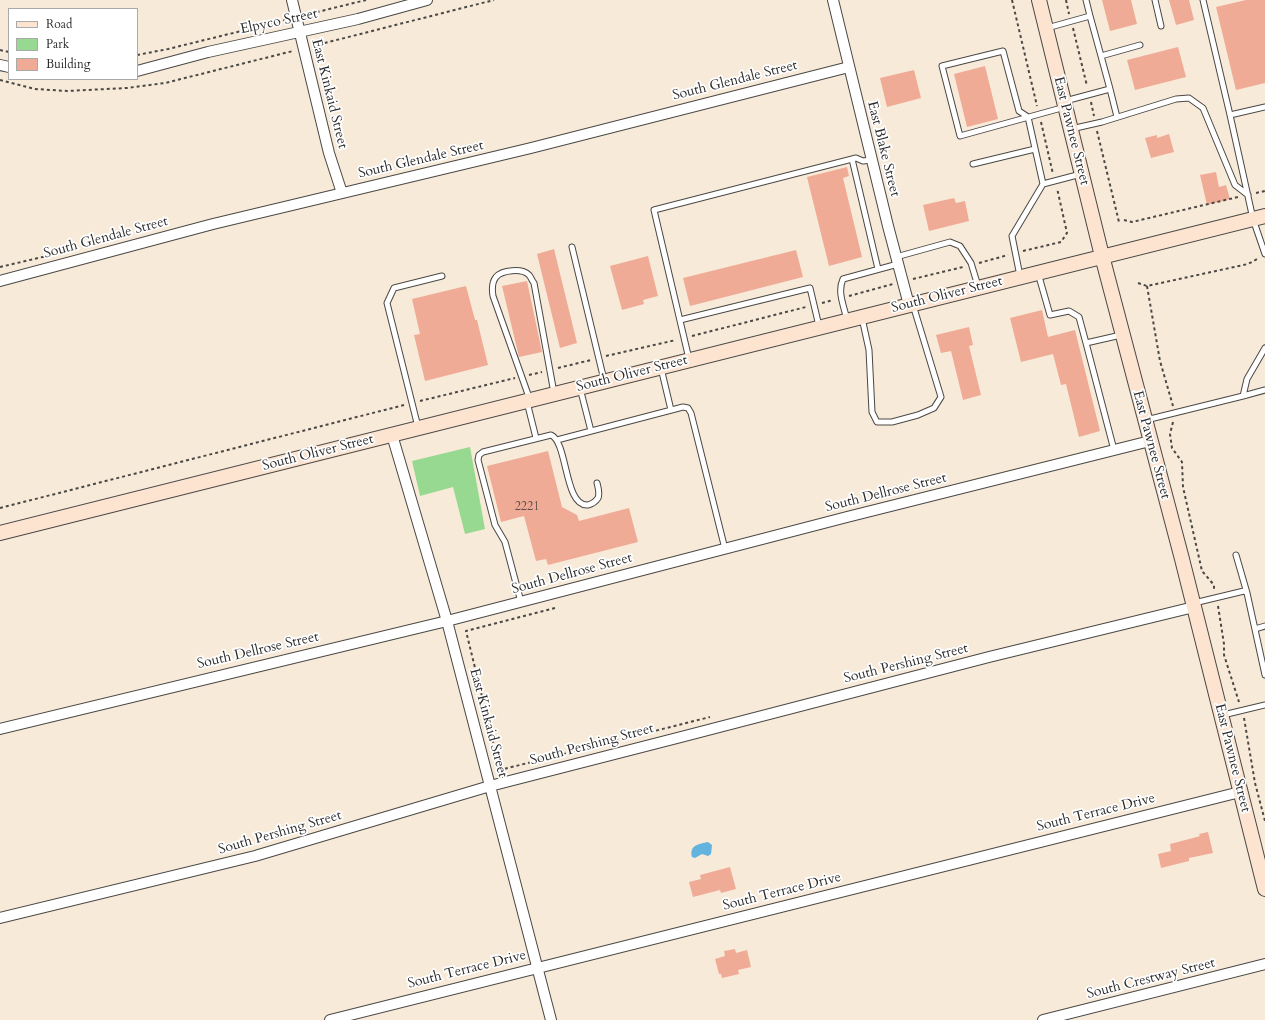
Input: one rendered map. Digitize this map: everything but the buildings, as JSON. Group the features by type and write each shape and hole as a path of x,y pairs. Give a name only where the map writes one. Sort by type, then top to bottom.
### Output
{"main road":[{"name":"East Pawnee Street","path":"1039,0 1122,335 1265,889"},
{"name":"South Oliver Street","path":"0,533 978,287 1259,218"}],"street":[{"name":"East Kinkaid Street","path":"292,0 329,153 342,193"},
{"name":"Elpyco Street","path":"138,71 208,52 358,19 427,0"},
{"name":"East Blake Street","path":"833,0 871,160 903,282 911,304"},
{"name":"South Glendale Street","path":"0,281 213,224 523,150 849,67"},
{"name":"East Kinkaid Street","path":"392,435 447,621 551,1020"},
{"name":"South Dellrose Street","path":"0,729 263,664 447,621 726,548 1150,441"},
{"name":"South Pershing Street","path":"0,918 254,856 490,786 1193,606"},
{"name":"South Terrace Drive","path":"330,1020 1240,792"},
{"name":"South Crestway Street","path":"1043,1020 1265,964"}],"lane":[{"path":"1086,0 1117,117"},
{"path":"1155,0 1161,26"},
{"path":"1203,0 1248,195 1259,218 1265,254"},
{"path":"1046,28 1090,16"},
{"path":"1101,56 1140,45"},
{"path":"1020,277 1012,236 1043,184 1028,117 1019,111 1003,51 942,66 960,136 1028,117 1039,114 1089,95 1110,89"},
{"path":"1070,129 1096,123 1176,99 1189,98 1203,108 1235,185 1248,195"},
{"path":"1230,116 1265,107"},
{"path":"973,164 1035,149"},
{"path":"690,360 654,210 856,158 863,161 871,160"},
{"path":"852,159 878,269"},
{"path":"1043,184 1082,174"},
{"path":"847,320 841,298 840,286 843,279 878,269 897,260 950,242 960,246 972,264 978,287"},
{"path":"572,247 604,381"},
{"path":"536,438 522,376 493,296 496,276 516,270 522,271 528,275 534,283 554,394"},
{"path":"1038,272 1050,315 1069,311 1079,316 1114,450"},
{"path":"418,428 387,303 394,288 442,276"},
{"path":"680,320 810,288 819,327"},
{"path":"862,317 869,350 872,412 877,422 892,422 934,408 941,397 911,304"},
{"path":"1086,343 1122,335"},
{"path":"1243,396 1246,390 1247,379 1265,348"},
{"path":"661,367 672,410"},
{"path":"579,388 590,431"},
{"path":"1145,420 1265,390"},
{"path":"557,440 686,407 691,413 726,548"},
{"path":"521,602 505,542 495,525 478,458 483,452 551,435 557,440 565,469 576,499 588,505 595,501 599,494 597,483"},
{"path":"1236,555 1247,593 1265,675"},
{"path":"1193,606 1244,591 1247,593"},
{"path":"1255,629 1265,626"},
{"path":"1221,715 1265,705"}],"path":[{"path":"138,55 168,49 366,0"},
{"path":"0,80 35,89 67,91 127,88 164,83 494,0"},
{"path":"0,508 412,403 684,338 1061,242 1067,233 1012,0"},
{"path":"1066,0 1119,222"},
{"path":"1124,220 1132,222 1265,191"},
{"path":"1138,283 1147,286 1248,264 1265,254"},
{"path":"1147,286 1160,361 1173,405 1170,434 1172,448 1182,462 1183,487 1202,572 1214,585 1224,644 1224,655 1242,711 1255,783 1265,821"},
{"path":"555,608 466,631 500,770 716,715"}],"green space":[{"path":"470,447 485,529 465,534 453,487 420,496 412,461"}],"water":[{"path":"708,842 712,845 711,854 708,856 702,854 695,858 692,857 691,853 693,848 698,844"}]}
